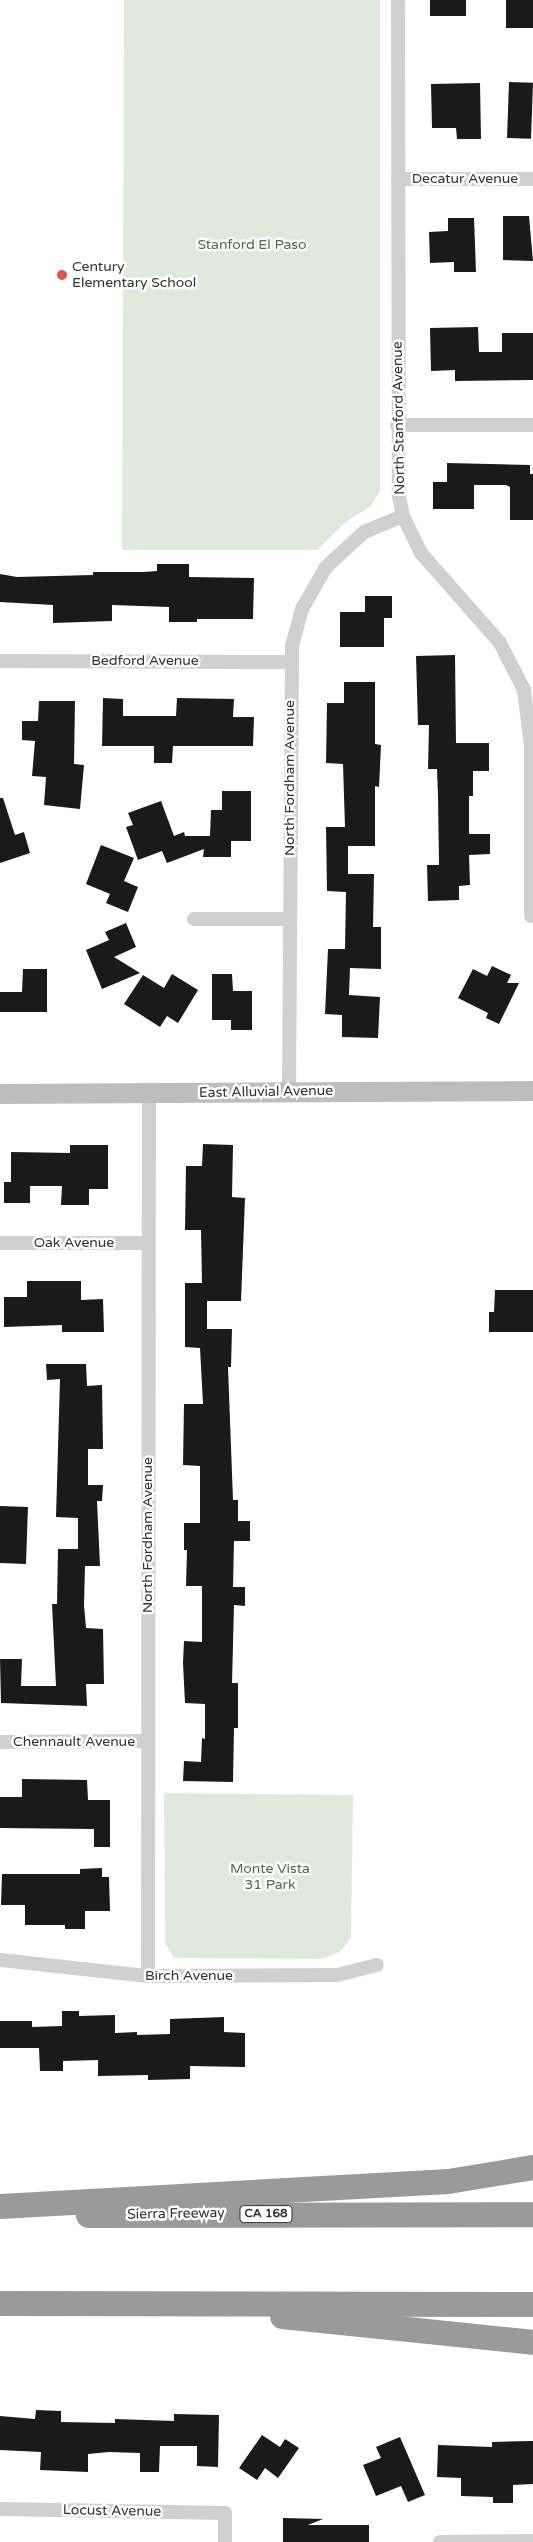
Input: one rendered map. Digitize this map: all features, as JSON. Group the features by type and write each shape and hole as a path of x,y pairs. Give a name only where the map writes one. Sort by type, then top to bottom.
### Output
{"highway":[{"path":"0,2206 448,2181 533,2167"},
{"name":"Sierra Freeway","path":"0,2216 533,2214"},
{"path":"0,2303 533,2304"},
{"path":"200,2304 334,2324 533,2342"}],"street":[{"name":"North Stanford Avenue","path":"398,0 397,425 399,496 403,516 421,553 432,568 500,643 528,688 531,746 531,916"},
{"name":"Decatur Avenue","path":"398,179 533,178"},
{"path":"397,425 533,425"},
{"name":"North Fordham Avenue","path":"289,1091 291,662 302,609 326,567 364,532 403,516"},
{"name":"Bedford Avenue","path":"0,661 291,662"},
{"path":"194,918 289,919"},
{"name":"East Alluvial Avenue","path":"0,1094 149,1094 289,1091 533,1092"},
{"name":"North Fordham Avenue","path":"148,1976 149,1094"},
{"name":"Oak Avenue","path":"0,1243 148,1243"},
{"name":"Chennault Avenue","path":"0,1742 148,1742"},
{"name":"Birch Avenue","path":"0,1960 148,1976 337,1975 377,1964"},
{"name":"Locust Avenue","path":"0,2509 225,2513 225,2542"},
{"path":"440,2541 533,2542"}],"green space":[{"name":"Stanford El Paso","path":"124,0 380,0 380,491 370,507 347,521 317,550 122,550"},
{"name":"Monte Vista 31 Park","path":"164,1793 353,1795 351,1938 340,1952 322,1959 174,1958 165,1943"}],"building":[{"path":"430,0 466,0 466,16 430,16"},
{"path":"506,0 533,0 533,28 506,28"},
{"path":"509,82 533,83 531,139 507,138"},
{"path":"480,83 481,139 457,139 456,128 432,128 431,84"},
{"path":"503,216 529,216 533,261 503,260"},
{"path":"448,218 474,218 476,272 454,272 454,262 430,263 429,232 448,231"},
{"path":"478,327 479,352 502,352 502,333 533,333 533,380 455,381 455,370 431,371 430,328"},
{"path":"447,463 530,465 530,474 533,474 533,520 510,520 510,487 506,485 474,485 474,509 433,509 433,482 447,482"},
{"path":"157,564 189,564 189,577 254,578 253,619 197,619 197,622 169,622 169,607 112,605 112,621 53,623 53,605 0,602 0,574 17,577 93,575 93,572 144,572 157,571"},
{"path":"365,596 392,596 392,618 384,618 384,647 340,647 340,612 365,612"},
{"path":"455,655 456,743 489,743 489,771 473,771 473,796 469,796 469,834 490,834 490,854 469,855 470,885 459,886 459,900 428,901 427,865 439,865 437,769 428,769 429,725 418,725 416,656"},
{"path":"344,682 375,682 375,744 381,745 379,787 375,786 375,846 348,846 348,874 374,874 373,927 381,927 381,969 350,968 349,995 380,997 378,1038 342,1037 342,1015 325,1014 328,949 345,949 346,892 327,891 326,827 345,827 343,764 326,763 327,703 344,703"},
{"path":"103,698 123,699 123,716 176,716 177,698 234,699 233,717 254,717 253,746 173,746 172,763 154,763 154,746 102,746"},
{"path":"39,701 75,701 74,764 84,765 80,809 44,805 46,777 32,776 35,741 22,740 22,721 38,721"},
{"path":"222,791 251,791 251,841 231,841 231,857 203,857 204,849 167,863 162,851 138,860 126,827 133,825 128,813 161,801 174,836 184,832 185,836 210,836 211,810 222,810"},
{"path":"0,798 3,798 15,835 24,832 30,853 0,863"},
{"path":"101,845 134,858 124,881 138,887 128,912 106,903 110,894 86,884"},
{"path":"126,923 136,947 114,957 140,973 102,989 86,950 109,940 105,932"},
{"path":"492,966 511,975 507,983 519,983 499,1024 486,1018 488,1013 458,998 473,969 487,976"},
{"path":"23,969 47,969 47,1012 0,1012 0,992 22,992"},
{"path":"172,974 198,990 178,1023 167,1016 160,1027 124,1004 143,975 164,988"},
{"path":"212,974 232,974 233,991 252,991 252,1030 231,1030 231,1020 212,1020"},
{"path":"203,1144 233,1145 232,1197 245,1198 241,1301 207,1301 207,1329 232,1329 231,1367 228,1367 233,1500 238,1500 238,1521 250,1521 250,1541 234,1541 233,1587 245,1587 245,1606 234,1605 232,1683 238,1683 238,1728 234,1728 233,1782 183,1781 184,1761 201,1762 202,1738 205,1739 205,1704 185,1703 183,1663 184,1641 202,1642 202,1586 186,1586 187,1550 184,1550 184,1523 200,1523 200,1466 183,1465 184,1404 203,1404 200,1348 185,1347 185,1283 202,1283 201,1230 185,1230 186,1166 202,1166"},
{"path":"70,1145 108,1145 108,1189 89,1189 89,1205 61,1205 62,1186 30,1186 30,1203 4,1203 4,1182 11,1182 11,1152 70,1153"},
{"path":"27,1281 81,1281 81,1300 103,1299 104,1332 62,1332 62,1325 4,1327 4,1297 27,1297"},
{"path":"495,1290 533,1290 533,1332 489,1332 489,1312 494,1312"},
{"path":"46,1364 86,1364 87,1386 102,1385 103,1449 88,1449 88,1485 103,1485 102,1501 97,1501 100,1566 85,1566 84,1605 86,1628 103,1629 104,1684 86,1684 87,1706 1,1703 0,1659 22,1659 21,1686 56,1686 52,1604 57,1604 58,1549 78,1549 78,1518 56,1517 60,1379 47,1380"},
{"path":"0,1506 28,1507 26,1564 0,1563"},
{"path":"22,1779 87,1780 88,1800 110,1800 110,1847 94,1847 94,1829 0,1828 0,1797 22,1797"},
{"path":"102,1868 102,1877 109,1877 110,1911 85,1911 85,1929 65,1929 65,1925 25,1925 25,1905 1,1905 2,1874 80,1874 80,1869"},
{"path":"62,2011 79,2011 79,2016 115,2015 115,2033 137,2032 137,2035 170,2034 170,2019 224,2017 224,2032 245,2033 245,2067 190,2066 190,2079 148,2080 148,2075 98,2076 98,2060 63,2061 63,2071 40,2071 39,2048 0,2048 0,2021 32,2021 32,2027 62,2026"},
{"path":"36,2410 61,2411 61,2422 115,2423 115,2419 174,2421 174,2414 219,2415 218,2467 197,2466 197,2446 160,2446 159,2472 140,2472 140,2453 109,2452 88,2454 88,2472 40,2470 41,2452 0,2450 0,2416 35,2419"},
{"path":"262,2435 280,2447 285,2439 299,2448 278,2478 265,2468 257,2480 239,2468"},
{"path":"400,2437 425,2495 408,2502 401,2486 376,2496 363,2465 381,2458 376,2447"},
{"path":"533,2441 533,2484 513,2485 513,2503 493,2503 493,2497 461,2496 461,2478 437,2477 438,2445 492,2447 492,2442"},
{"path":"283,2518 323,2519 308,2525 369,2525 369,2542 283,2542"}],"place":[{"name":"Century Elementary School","path":"62,275"}]}
